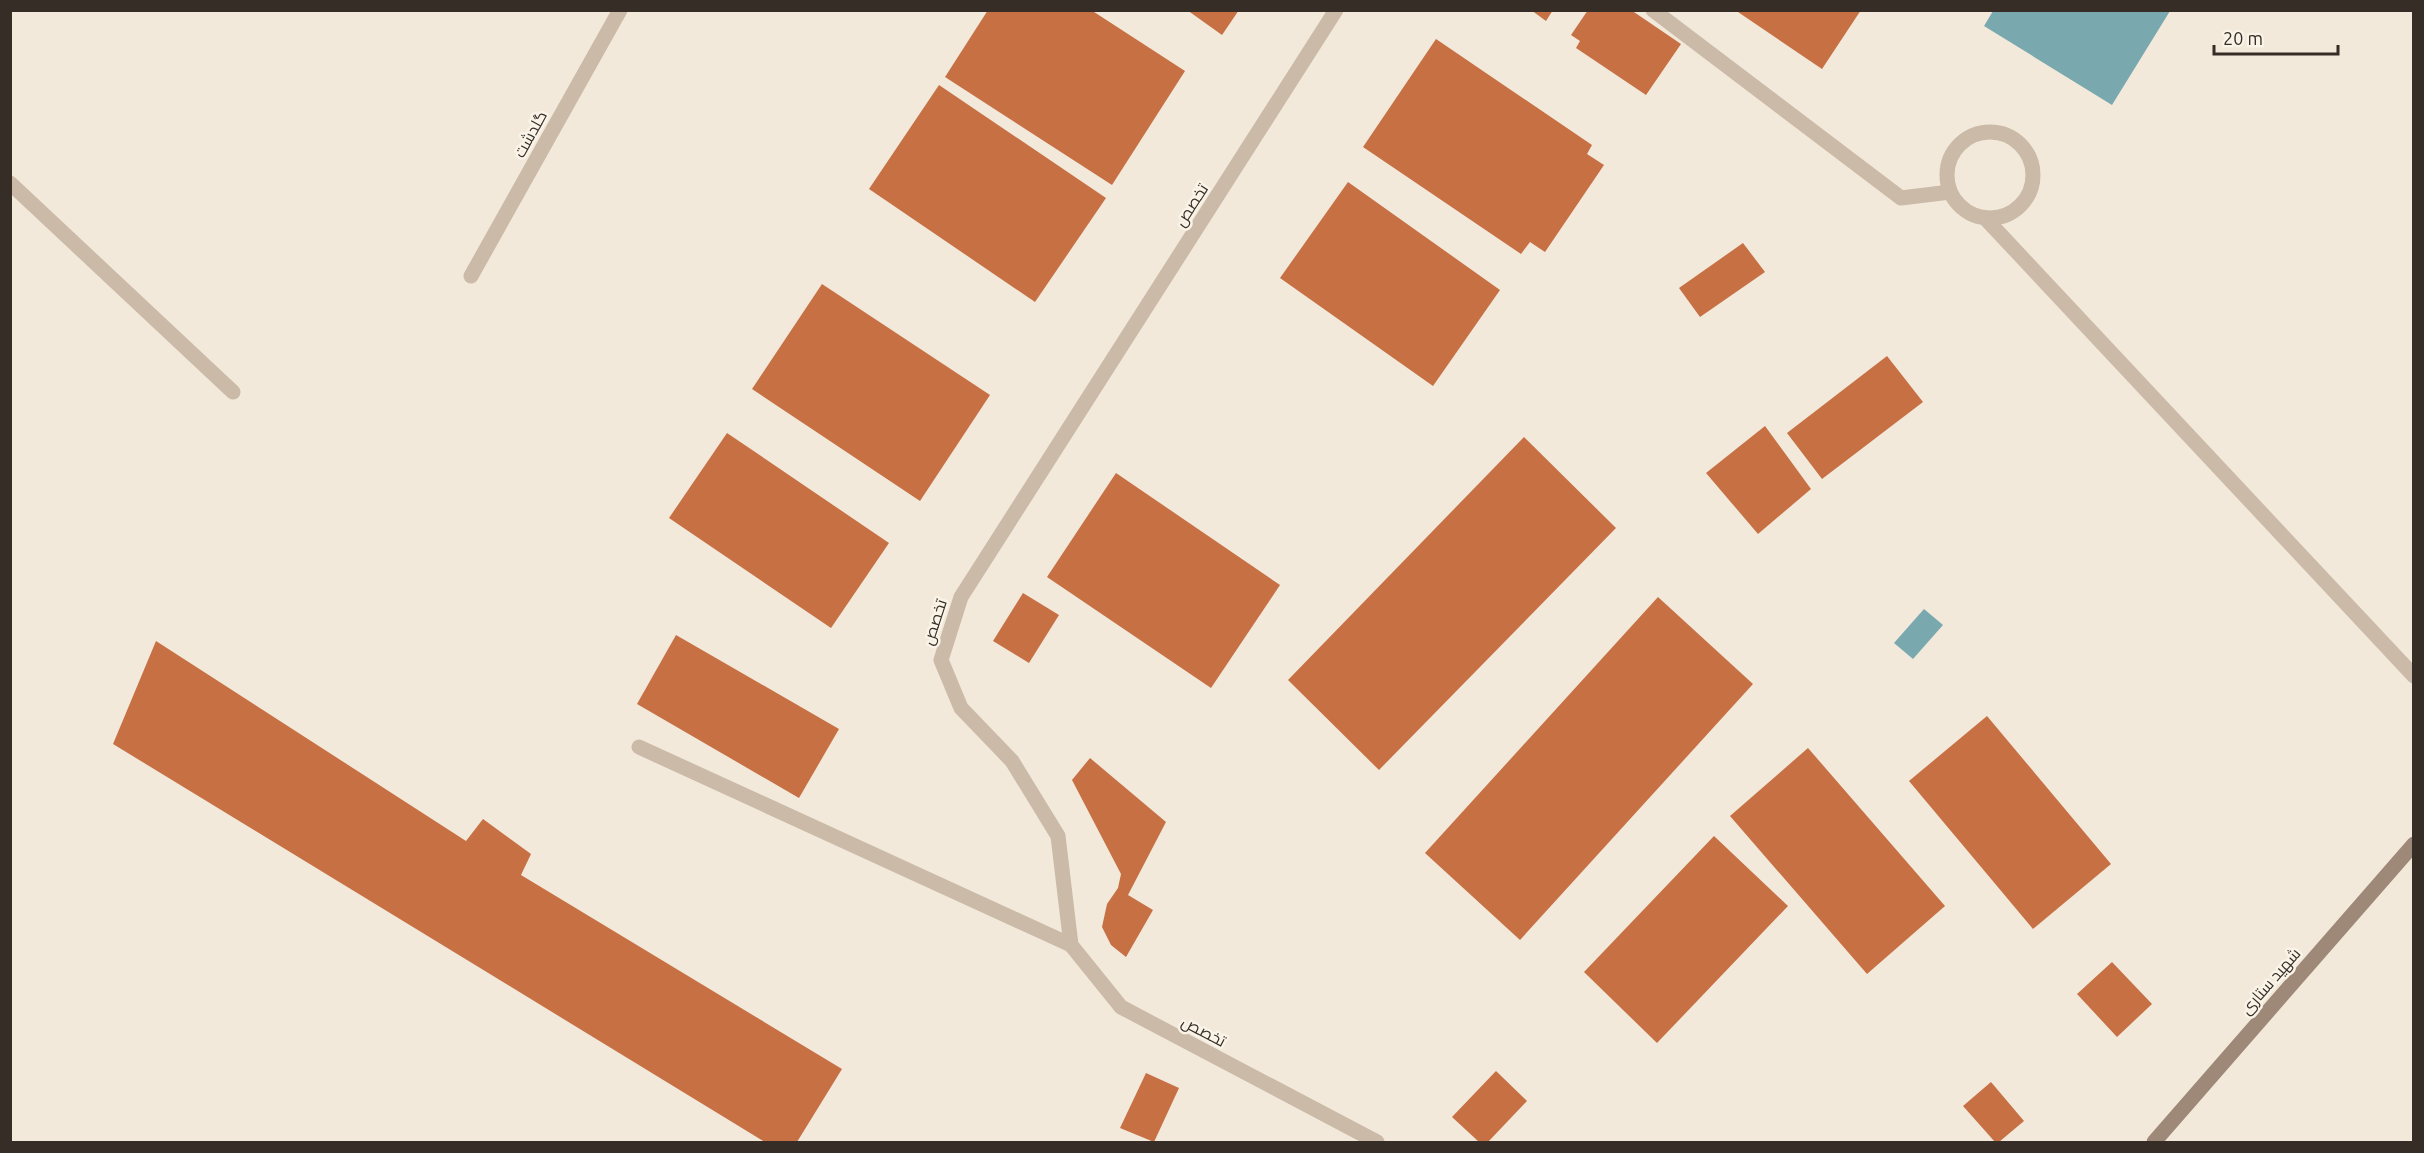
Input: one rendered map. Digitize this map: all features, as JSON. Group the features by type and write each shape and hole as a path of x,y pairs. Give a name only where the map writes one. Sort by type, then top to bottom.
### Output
{"street":[{"name":"گلدشت","path":"471,276 620,10"},
{"name":"تخصص","path":"1336,10 961,597 941,660 961,708 1011,761 1058,836 1071,945 1121,1007 1377,1143"},
{"path":"1653,10 1901,198 1950,192"},
{"path":"1995,132 2009,136 2020,144 2028,155 2033,180 2030,193 2012,213 1985,218 1958,205 1950,192 1947,178 1949,163 1956,150 1966,140 1980,134 1995,132"},
{"path":"10,183 233,392"},
{"path":"1985,218 2414,676"},
{"path":"639,747 1071,945"},
{"name":"شهید ستاری","path":"2154,1143 2414,844"}],"water":[{"path":"1993,11 2170,11 2112,105 1984,26"},
{"path":"1924,609 1943,625 1913,659 1894,643"}],"building":[{"path":"988,10 1091,10 1185,71 1112,185 945,77"},
{"path":"1187,10 1239,10 1222,35"},
{"path":"1531,10 1553,10 1546,21"},
{"path":"1588,10 1631,10 1681,44 1646,95 1576,48 1580,41 1571,35"},
{"path":"1735,10 1861,10 1822,69"},
{"path":"1436,39 1592,145 1587,154 1604,165 1545,252 1530,242 1521,254 1363,147"},
{"path":"939,85 1106,198 1035,302 869,189"},
{"path":"1348,182 1500,290 1433,386 1280,278"},
{"path":"1743,243 1765,272 1700,317 1679,288"},
{"path":"822,284 990,395 920,501 752,389"},
{"path":"1887,356 1923,402 1822,479 1787,433"},
{"path":"1765,426 1811,489 1758,534 1706,473"},
{"path":"727,433 889,543 831,628 669,518"},
{"path":"1524,437 1616,528 1379,770 1288,680"},
{"path":"1116,473 1280,585 1211,688 1047,577"},
{"path":"1023,593 1059,615 1029,663 993,641"},
{"path":"1658,597 1753,684 1520,940 1425,853"},
{"path":"676,635 839,729 799,798 637,704"},
{"path":"156,641 466,841 483,819 531,854 521,875 842,1069 797,1142 765,1142 113,744"},
{"path":"1987,716 2111,864 2033,929 1909,781"},
{"path":"1808,748 1945,906 1867,974 1730,816"},
{"path":"1090,758 1166,822 1128,895 1153,910 1126,957 1111,945 1102,927 1107,904 1118,888 1121,874 1072,780"},
{"path":"1714,836 1788,906 1657,1043 1584,972"},
{"path":"2112,962 2152,1004 2117,1037 2077,994"},
{"path":"1496,1071 1527,1101 1488,1142 1479,1142 1452,1117"},
{"path":"1146,1073 1179,1088 1154,1142 1120,1128"},
{"path":"1991,1082 2024,1121 1999,1142 1995,1142 1963,1106"}]}
